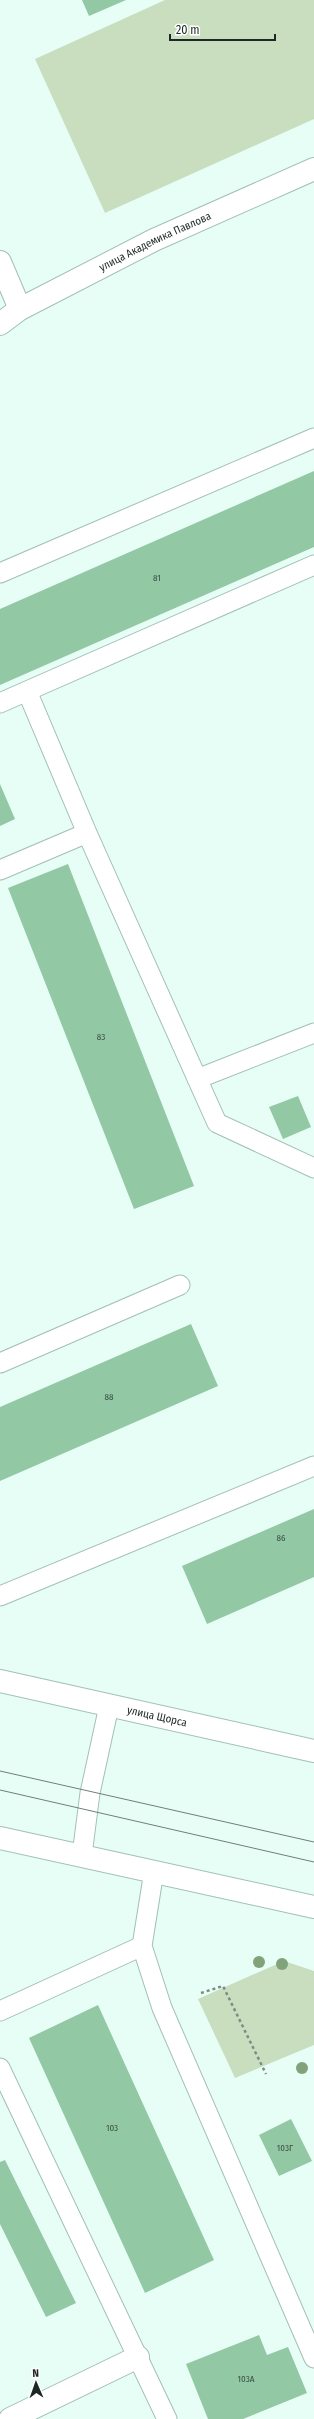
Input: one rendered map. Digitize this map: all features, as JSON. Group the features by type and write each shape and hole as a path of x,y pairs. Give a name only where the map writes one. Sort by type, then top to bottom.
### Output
{"main road":[{"name":"улица Академика Павлова","path":"0,324 20,309 154,240 314,169"},
{"path":"0,262 20,309"},
{"name":"улица Щорса","path":"0,1681 314,1750"},
{"path":"0,1838 314,1907"},
{"path":"10,2419 138,2357"}],"lane":[{"path":"0,573 314,438"},
{"path":"0,703 314,565"},
{"path":"27,691 87,833 217,1123 314,1168"},
{"path":"0,870 87,833"},
{"path":"196,1079 314,1033"},
{"path":"0,1363 180,1285"},
{"path":"0,1596 314,1466"},
{"path":"82,1855 90,1793 109,1706"},
{"path":"154,1872 142,1946 162,2008 314,2358"},
{"path":"0,2011 142,1946"},
{"path":"0,2068 167,2419"}],"path":[{"path":"201,1993 223,1986 266,2074"}],"green space":[{"path":"165,0 314,0 314,119 105,213 35,59"},
{"path":"284,1961 314,1971 314,2045 235,2078 198,1999"}],"building":[{"path":"82,0 126,0 89,16"},
{"path":"314,471 314,547 0,685 0,609"},
{"path":"0,784 15,819 0,826"},
{"path":"68,864 194,1186 134,1209 8,888"},
{"path":"298,1096 311,1127 283,1139 269,1107"},
{"path":"191,1324 218,1386 0,1481 0,1407"},
{"path":"314,1509 314,1577 207,1624 182,1566"},
{"path":"98,2005 214,2260 145,2293 29,2038"},
{"path":"291,2119 312,2161 279,2176 259,2135"},
{"path":"5,2160 76,2303 46,2317 0,2224 0,2162"},
{"path":"259,2335 267,2355 288,2347 307,2393 243,2419 208,2419 186,2364"}],"tram line":[{"path":"0,1771 314,1842"},
{"path":"0,1790 314,1862"}]}
